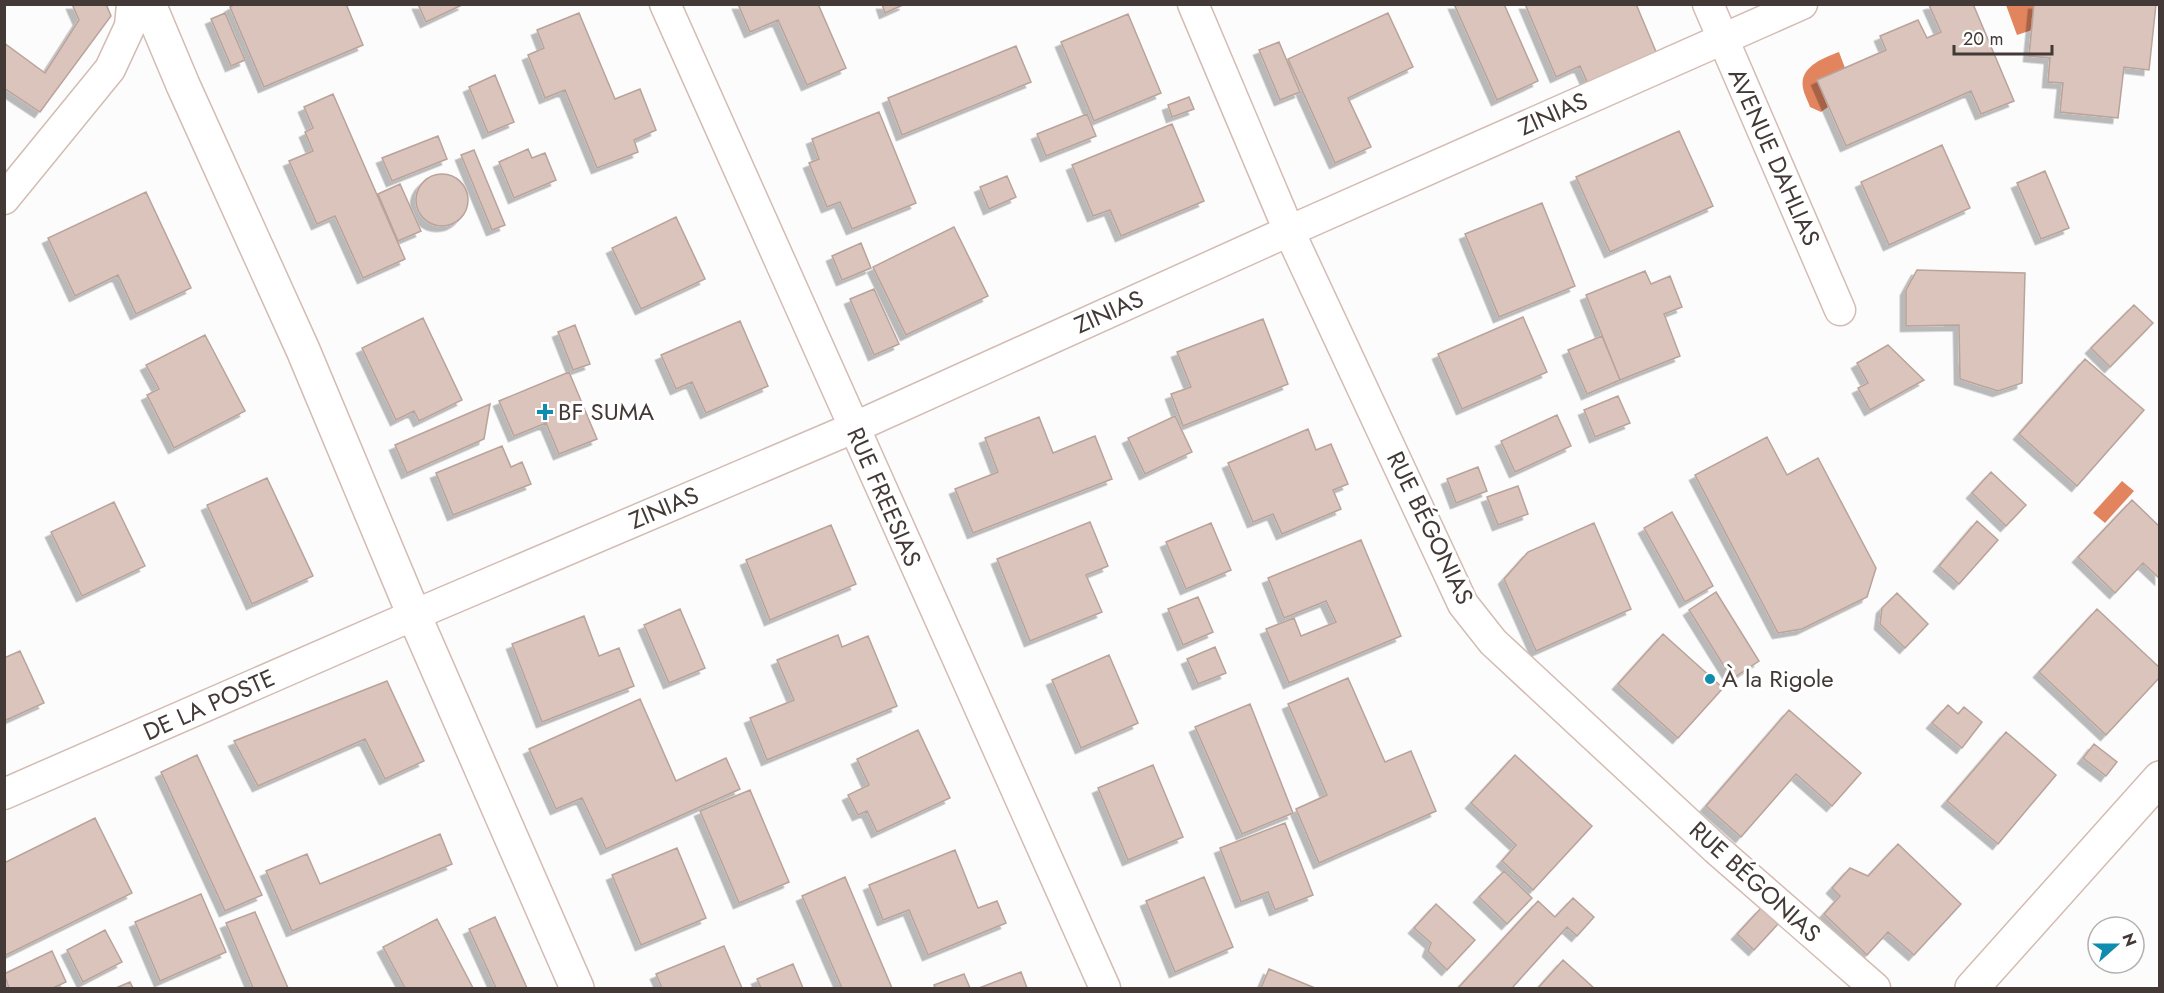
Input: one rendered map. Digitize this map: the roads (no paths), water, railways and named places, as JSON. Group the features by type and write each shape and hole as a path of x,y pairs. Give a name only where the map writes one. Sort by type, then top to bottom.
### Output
{"street":[{"path":"4,199 110,69 130,26 132,4"},
{"path":"149,4 183,85 303,350 414,615 577,988"},
{"name":"RUE FREESIAS","path":"665,4 1105,988"},
{"name":"RUE BÉGONIAS","path":"1193,4 1289,231 1458,593 1469,612 1493,642 1716,849 1875,988"},
{"name":"AVENUE DAHLIAS","path":"1708,4 1840,310"},
{"name":"ZINIAS","path":"414,615 853,428 1289,231 1802,4"},
{"name":"DE LA POSTE","path":"4,794 414,615"},
{"path":"1972,988 2160,778"}],"place":[{"name":"BF SUMA","path":"545,412"},
{"name":"À la Rigole","path":"1710,679"}]}
